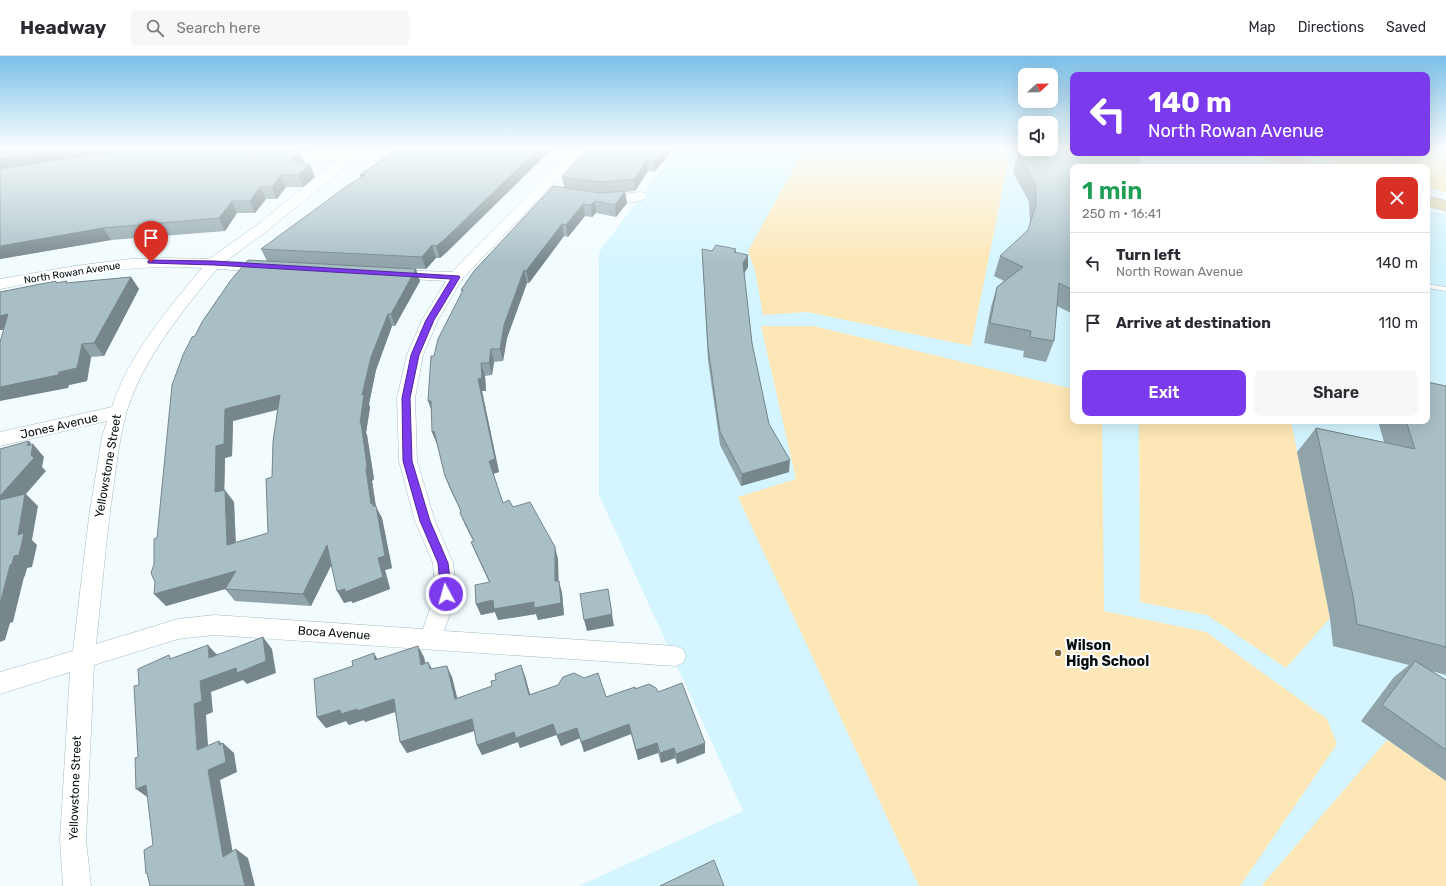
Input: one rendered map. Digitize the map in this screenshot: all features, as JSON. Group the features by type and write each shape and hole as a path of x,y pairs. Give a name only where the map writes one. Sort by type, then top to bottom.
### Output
{"street":[{"name":"Yellowstone Street","path":"77,886 73,840 79,694 99,517 111,437 118,412 126,390 148,349 178,307 214,263 262,228 313,187"},
{"path":"430,640 446,594 443,563 425,521 408,461 406,398 415,355 430,320 456,277 552,187"},
{"path":"587,198 616,200 640,196"},
{"path":"1430,202 1446,206"},
{"name":"North Rowan Avenue","path":"0,284 109,265 151,262 214,263 285,268"},
{"path":"378,273 456,277"},
{"name":"Jones Avenue","path":"0,439 118,412"},
{"name":"Boca Avenue","path":"0,682 178,629 214,625 675,656"}],"lane":[{"path":"1430,286 1446,289"}],"shaded area":[{"name":"Wilson High School","path":"648,187 1070,187 1070,424 1430,424 1430,211 1446,215 1446,886 579,886 743,811 599,495 599,252"},
{"path":"784,187 1003,187 971,346 807,312 763,315 755,270 748,251"},
{"path":"1430,187 1446,187 1446,192 1430,188"},
{"path":"761,326 814,326 1070,388 1070,424 1102,424 1104,611 1206,632 1327,719 1337,744 1240,886 919,886 738,497 796,479"},
{"path":"1139,424 1292,424 1330,618 1286,668 1207,615 1140,602"},
{"path":"1387,740 1446,781 1446,886 1263,886 1262,885"}],"building":[{"path":"0,187 272,187 260,187 250,201 232,201 219,218 103,228 0,246"},
{"path":"346,187 499,187 445,239 436,246 432,245 422,257 261,249"},
{"path":"552,187 600,193 625,191 615,205 595,201 591,205 583,204 566,225 562,224 526,271 524,270 504,325 500,349 491,349 489,363 481,363 482,378 478,379 495,459 489,461 503,503 509,500 513,507 530,502 555,547 555,581 559,581 561,603 534,608 534,602 494,609 493,600 476,604 475,585 490,582 471,542 474,541 460,513 461,511 445,476 434,431 432,432 431,401 428,401 431,356 434,356 438,339 463,290 461,290 474,271"},
{"path":"1035,187 1070,187 1070,288 1059,283 1054,341 1030,337 1031,331 990,323 997,287 1023,267 1000,256 1028,230 1036,205"},
{"path":"716,245 736,249 734,252 748,255 743,263 752,343 769,424 790,460 742,474 720,432 708,348 702,249 712,251"},
{"path":"248,260 416,269 391,314 388,314 371,357 362,395 364,394 360,423 371,504 373,503 373,506 376,506 385,556 378,558 383,577 345,592 345,589 337,591 327,545 303,594 225,589 236,571 154,594 155,582 151,573 154,564 154,539 157,538 172,385 183,355 192,337 195,336 202,322 231,280","holes":["280,395 273,441 272,477 266,479 268,533 227,545 225,490 215,492 216,446 224,444 225,409"]},
{"path":"131,277 94,343 82,344 77,368 59,372 58,375 0,387 0,342 8,314 0,316 0,292 56,281 56,283 67,281 66,283"},
{"path":"1430,383 1446,386 1446,647 1357,624 1353,596 1316,428 1415,449 1407,424 1430,424"},
{"path":"29,441 27,446 33,444 31,455 34,458 0,496 0,449"},
{"path":"25,494 18,535 24,533 19,555 14,556 12,564 10,565 0,604 0,500"},
{"path":"608,589 612,614 584,620 580,594"},
{"path":"263,637 266,661 237,673 236,668 200,681 202,701 194,704 197,750 219,741 219,745 223,743 226,762 208,770 223,857 236,849 245,886 150,886 147,873 146,874 144,850 153,845 146,785 136,789 135,758 138,757 134,686 139,685 138,669 169,655 170,659 208,645 209,658"},
{"path":"418,646 421,665 428,662 430,669 447,666 455,699 492,686 491,681 496,680 495,674 521,665 529,695 558,685 563,677 574,673 584,678 598,673 606,697 649,684 656,688 658,692 682,683 705,743 676,754 674,748 660,753 657,743 636,750 629,724 581,742 577,728 557,735 553,724 516,738 514,732 477,745 472,719 400,742 394,699 357,711 357,709 341,714 340,710 317,717 314,679 353,666 352,661 374,653 375,660"},
{"path":"1415,661 1446,680 1446,750 1382,705"},
{"path":"714,860 724,886 660,886"}],"place":[{"name":"Wilson High School","path":"1058,653"}],"route":[{"path":"151,262 214,263 456,277 430,320 415,355 406,398 408,461 425,521 443,563 446,594"}]}
